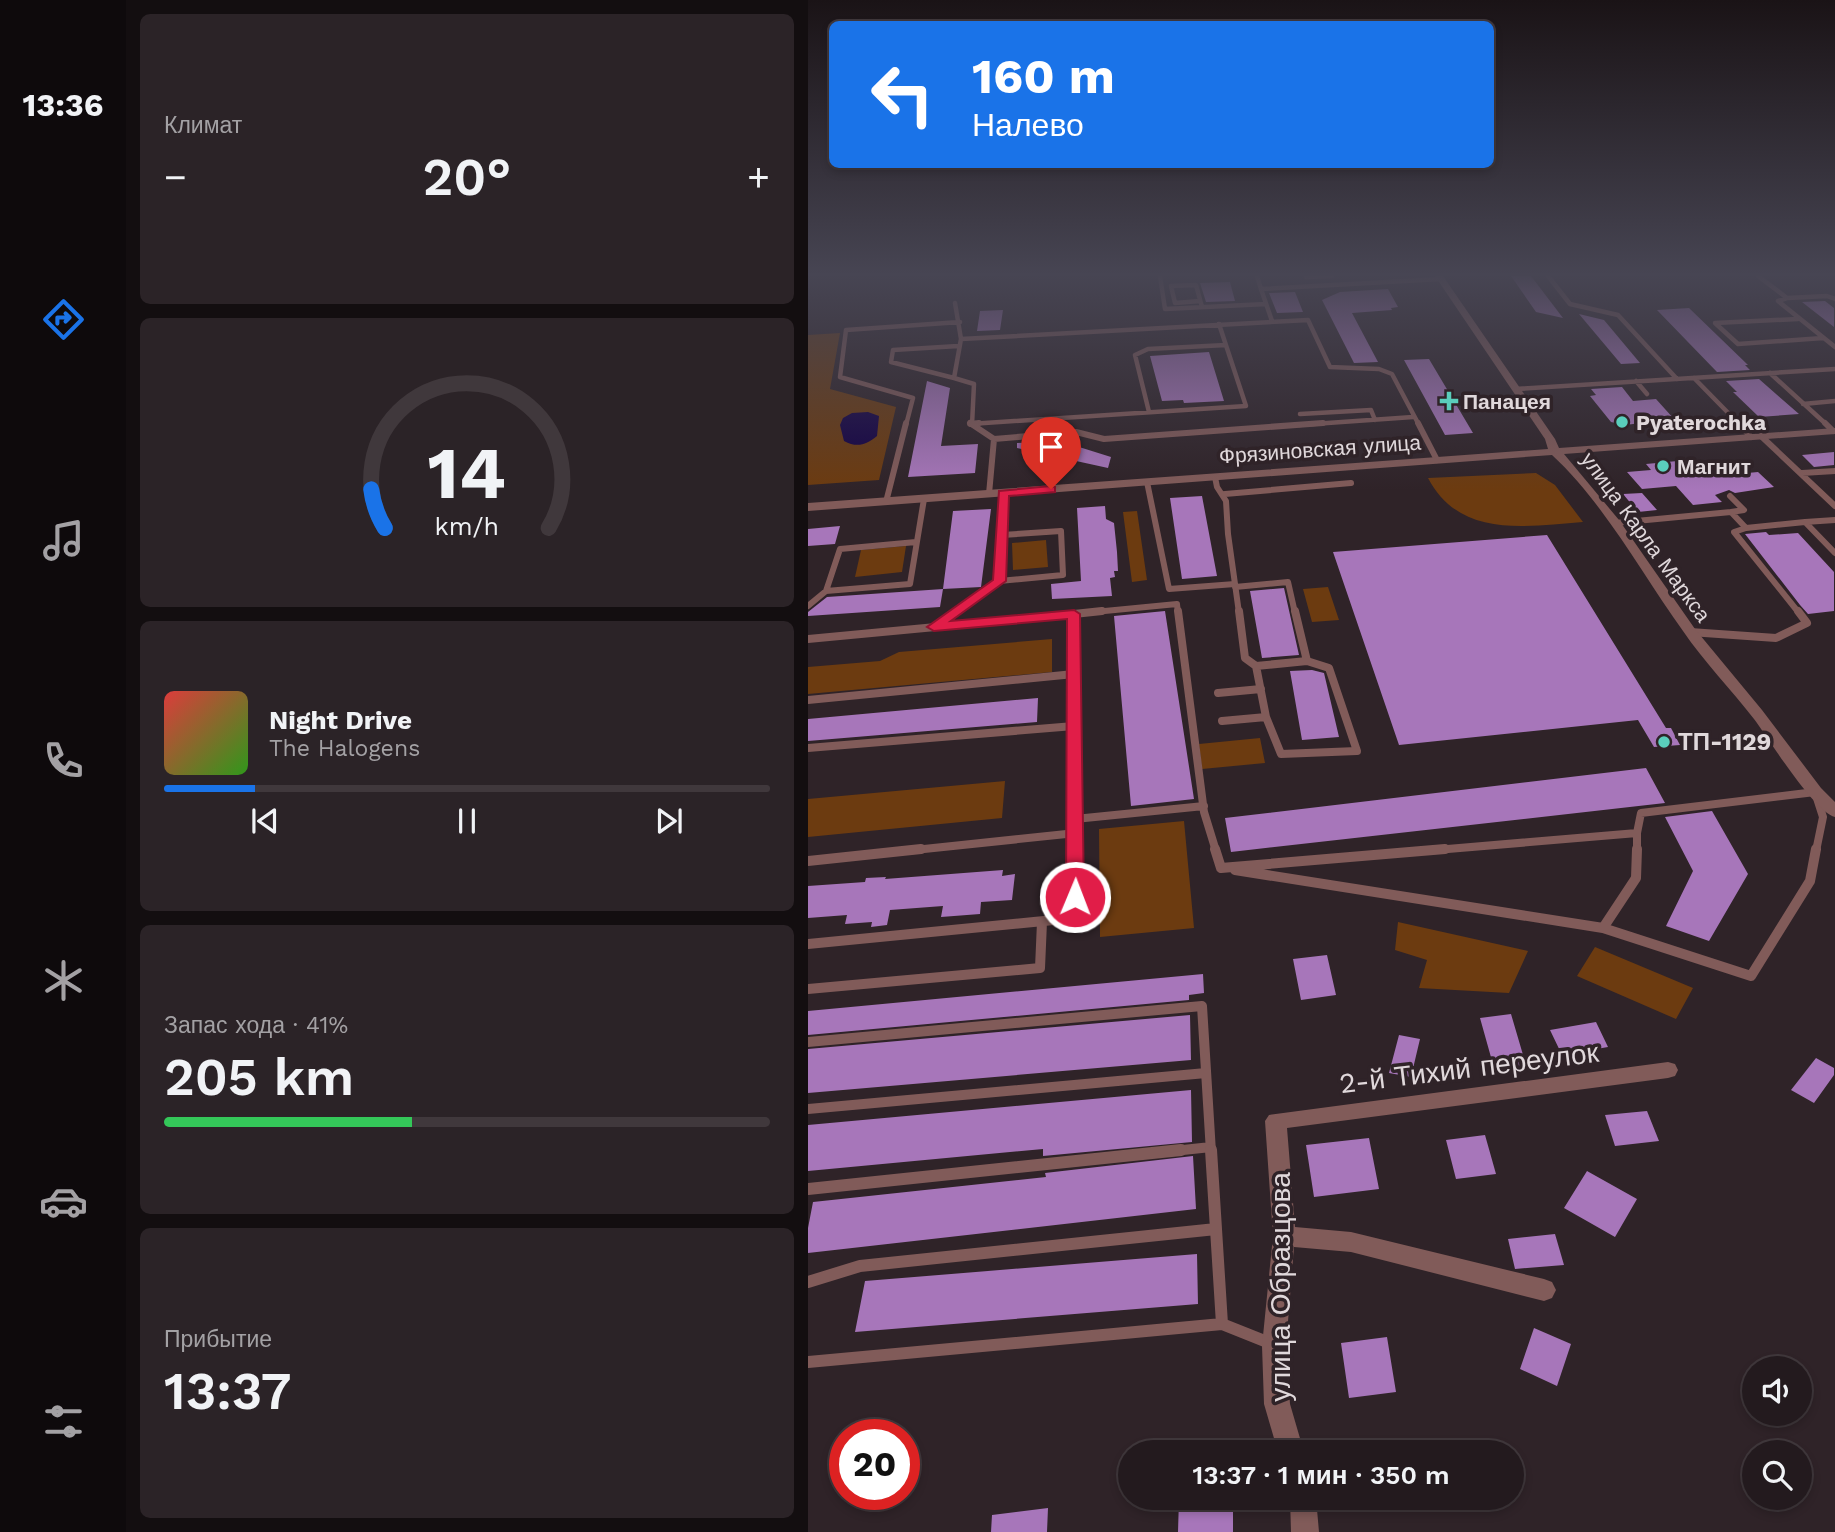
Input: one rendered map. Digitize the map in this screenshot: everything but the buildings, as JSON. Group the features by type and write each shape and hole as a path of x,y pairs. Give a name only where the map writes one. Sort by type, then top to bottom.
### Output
{"street":[{"name":"улица Карла Маркса","path":"1488,347 1550,439 1555,452 1615,523 1690,632 1757,713 1815,792 1835,813"},
{"name":"Фрязиновская улица","path":"808,507 1834,431"},
{"name":"2-й Тихий переулок","path":"1276,1121 1668,1070"},
{"name":"улица Образцова","path":"1276,1121 1284,1236 1274,1346 1278,1404 1288,1440"},
{"path":"1284,1236 1351,1242 1544,1290"},
{"path":"1304,1510 1305,1532"}],"lane":[{"path":"844,347 840,377 913,398 886,502"},
{"path":"934,347 893,350 891,362 974,384 970,424"},
{"path":"954,378 958,347"},
{"path":"1149,412 1135,355 1148,349 1177,347"},
{"path":"970,424 1246,406 1227,347"},
{"path":"1322,347 1330,367 1334,369 1370,368 1392,374 1437,460"},
{"path":"1648,347 1677,379"},
{"path":"1516,389 1835,369"},
{"path":"1770,373 1834,431"},
{"path":"1694,378 1756,437 1802,473 1835,506"},
{"path":"1636,382 1647,394"},
{"path":"1803,404 1835,401"},
{"path":"1300,414 1371,410 1375,420"},
{"path":"970,424 994,439 1076,432 1104,439 1413,417"},
{"path":"989,494 994,439"},
{"path":"1802,473 1835,471"},
{"path":"1215,477 1217,487 1225,494 1230,510 1227,525 1245,658 1256,666 1307,661 1329,668 1357,751 1281,754 1266,717 1256,666"},
{"path":"1148,482 1169,589 1288,582 1307,661"},
{"path":"1225,494 1351,484"},
{"path":"999,581 1003,493"},
{"path":"1615,523 1744,510 1730,496"},
{"path":"826,591 910,584 924,499"},
{"path":"1731,512 1746,528"},
{"path":"1690,632 1776,638 1807,623 1734,532 1746,528 1835,520"},
{"path":"1805,522 1835,553"},
{"path":"934,627 999,581 1063,575 1061,531 1001,535"},
{"path":"808,606 826,591 840,549 916,541"},
{"path":"808,639 1177,604 1204,806 1221,868"},
{"path":"808,944 1074,918 1074,614"},
{"path":"808,700 1074,674"},
{"path":"1218,693 1261,689"},
{"path":"1222,721 1266,717"},
{"path":"808,748 1074,726"},
{"path":"1221,868 1602,928 1751,976 1810,881 1823,817 1815,792 1641,813 1637,833 1636,878 1602,928"},
{"path":"1075,819 1204,806"},
{"path":"808,861 1076,833"},
{"path":"1221,868 1637,833"},
{"path":"808,989 1040,968 1042,922"},
{"path":"808,1042 1202,1006 1222,1324"},
{"path":"808,1109 1206,1073"},
{"path":"808,1189 1210,1147"},
{"path":"808,1282 860,1266 1216,1229"},
{"path":"808,1362 1222,1324 1274,1346"}],"shaded area":[{"path":"808,347 837,347 830,389 896,407 879,480 808,485"},
{"path":"868,412 879,416 877,436 861,444 844,441 840,425 843,418 852,413"},
{"path":"1536,473 1555,485 1583,522 1517,526 1476,520 1458,511 1442,498 1428,478"},
{"path":"1137,511 1147,580 1132,582 1123,512"},
{"path":"1046,540 1048,567 1013,570 1012,543"},
{"path":"906,546 902,572 855,577 861,550"},
{"path":"1328,587 1339,620 1312,622 1303,589"},
{"path":"1052,639 1052,672 808,694 808,667 880,661 899,652"},
{"path":"1260,738 1265,763 1202,769 1199,744"},
{"path":"1005,781 1002,818 808,837 808,799"},
{"path":"1184,821 1194,928 1100,937 1099,829"},
{"path":"1398,922 1528,951 1509,993 1419,988 1427,960 1395,950"},
{"path":"1595,947 1693,988 1676,1019 1577,976"}],"place":[{"name":"Панацея","path":"1449,401"},
{"name":"Pyaterochka","path":"1622,422"},
{"name":"Магнит","path":"1663,466"},
{"name":"ТП-1129","path":"1664,742"}],"route":[{"path":"1051,489 1003,493 999,581 934,627 1074,614 1075,897"}]}
